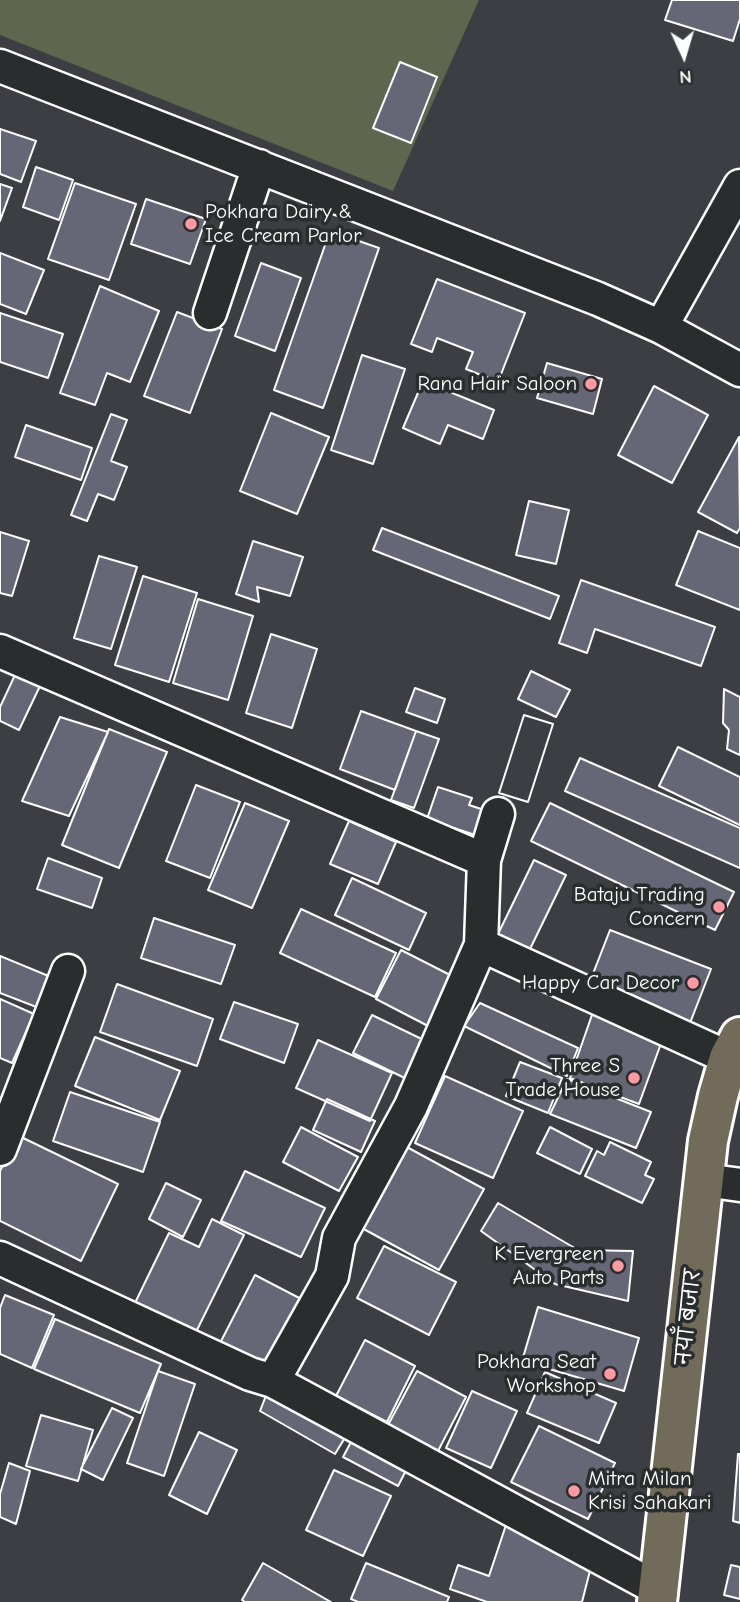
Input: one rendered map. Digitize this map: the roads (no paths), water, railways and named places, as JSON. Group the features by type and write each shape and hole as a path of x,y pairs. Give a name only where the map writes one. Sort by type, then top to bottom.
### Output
{"main road":[{"name":"नयाँ बजार","path":"659,1596 722,1183 710,1130 734,1047"}],"street":[{"path":"0,66 598,299 661,327 740,370"},
{"path":"210,313 259,166"},
{"path":"661,327 740,186"},
{"path":"0,650 484,860"},
{"path":"272,1381 332,1276 339,1238 411,1107 481,945 484,860 498,814"},
{"path":"481,945 734,1047"},
{"path":"0,1149 68,971"},
{"path":"0,1258 250,1374 272,1381 659,1596"}],"place":[{"name":"Pokhara Dairy & Ice Cream Parlor","path":"191,224"},
{"name":"Rana Hair Saloon","path":"591,384"},
{"name":"Bataju Trading Concern","path":"719,907"},
{"name":"Happy Car Decor","path":"693,983"},
{"name":"Three S Trade House","path":"634,1078"},
{"name":"K Evergreen Auto Parts","path":"618,1266"},
{"name":"Pokhara Seat Workshop","path":"610,1374"},
{"name":"Mitra Milan Krisi Sahakari","path":"574,1491"}]}
